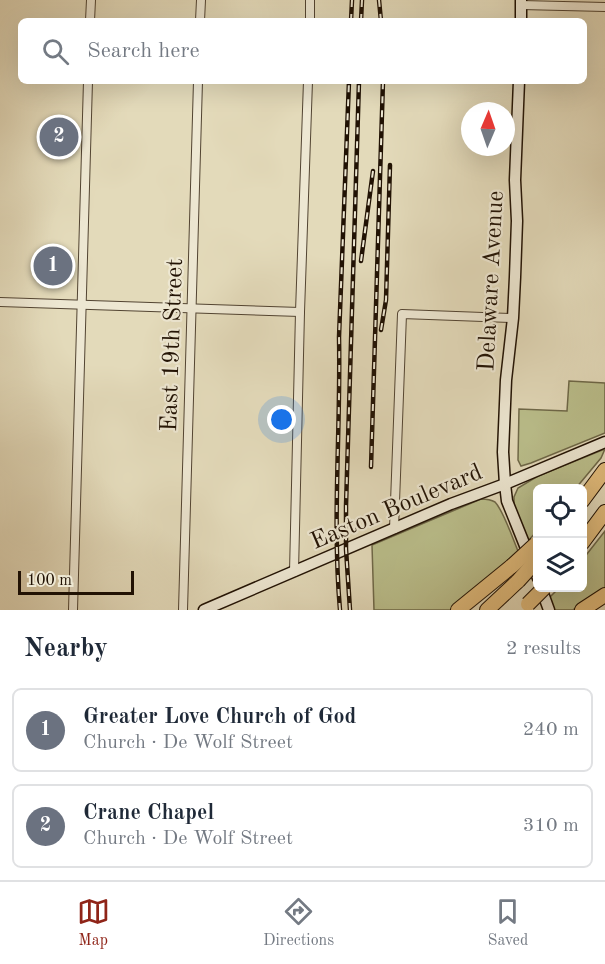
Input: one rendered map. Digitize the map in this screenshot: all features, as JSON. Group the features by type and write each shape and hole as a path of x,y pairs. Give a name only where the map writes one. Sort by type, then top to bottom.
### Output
{"highway":[{"path":"587,493 605,470"},
{"path":"586,538 605,512"},
{"path":"458,610 533,547"},
{"path":"487,610 533,564"},
{"path":"525,607 538,592"},
{"path":"582,610 605,594"}],"main road":[{"name":"Delaware Avenue","path":"519,84 513,318 505,400 503,452 507,501 533,568"},
{"name":"Easton Boulevard","path":"204,610 451,504 605,442"},
{"path":"543,592 549,610"}],"street":[{"path":"90,18 91,0"},
{"path":"200,18 201,0"},
{"path":"310,0 310,18"},
{"path":"521,3 605,7"},
{"path":"73,610 88,84"},
{"name":"East 19th Street","path":"183,610 198,84"},
{"path":"294,572 308,84"},
{"path":"0,302 300,312"},
{"path":"394,529 402,314 513,318"}],"green space":[{"path":"569,381 605,383 605,433 521,466 518,460 519,409 567,411"},
{"path":"605,449 601,458 579,484 533,484 533,535 528,541 514,505 514,497 518,488 538,476"},
{"path":"481,499 491,500 498,506 518,551 450,610 374,610 372,545"},
{"path":"605,531 605,589 573,610 553,610 548,599 555,592 587,592 587,554"}],"railway":[{"path":"351,18 352,0"},
{"path":"361,18 362,0"},
{"path":"379,0 381,18"},
{"path":"340,610 337,541 339,337 349,84"},
{"path":"350,610 346,506 359,84"},
{"path":"371,467 383,84"},
{"path":"381,330 386,300 390,165"},
{"path":"361,261 373,171"}],"place":[{"name":"Crane Chapel","path":"59,137"},
{"name":"Greater Love Church of God","path":"53,266"}]}
